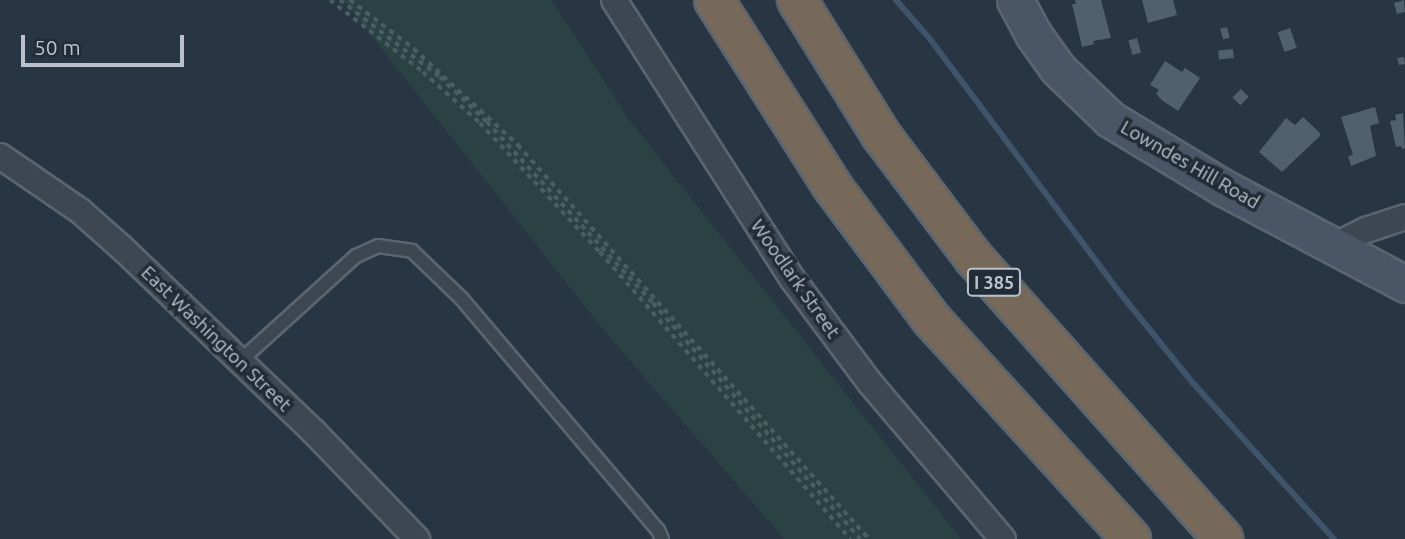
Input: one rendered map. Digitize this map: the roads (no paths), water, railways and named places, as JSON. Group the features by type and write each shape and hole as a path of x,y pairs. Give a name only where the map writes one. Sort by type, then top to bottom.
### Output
{"highway":[{"path":"714,0 832,186 932,320 1131,539"},
{"name":"I 385","path":"797,0 881,135 965,247 1223,539"}],"street":[{"name":"Woodlark Street","path":"614,0 790,277 870,383 1003,539"},
{"name":"Lowndes Hill Road","path":"1015,0 1033,34 1058,69 1110,119 1149,145 1405,284"},
{"name":"East Washington Street","path":"0,156 79,210 314,432 417,539"},
{"path":"1334,246 1366,230 1405,217"}],"lane":[{"path":"239,362 356,256 378,246 412,251 461,298 658,530 662,539"}],"waterway":[{"path":"896,0 930,39 1120,293 1193,383 1334,539"}]}
